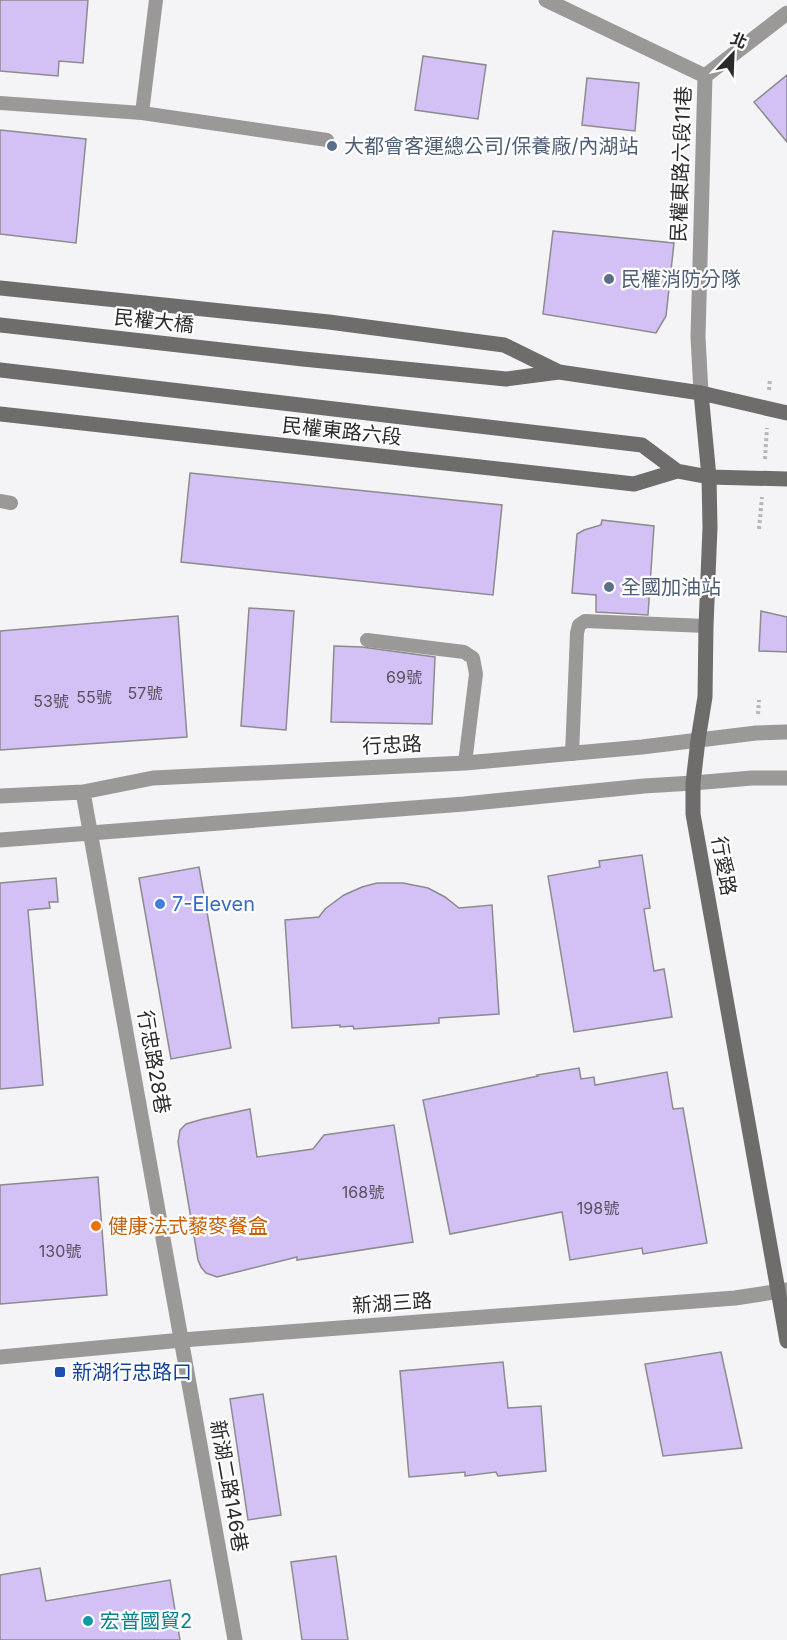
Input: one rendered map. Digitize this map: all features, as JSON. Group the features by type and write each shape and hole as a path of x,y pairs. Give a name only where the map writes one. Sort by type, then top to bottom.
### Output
{"main road":[{"path":"0,288 329,322 504,345 559,372 701,393 787,413"},
{"name":"民權大橋","path":"0,325 506,379 559,372"},
{"name":"民權東路六段","path":"0,370 642,445 677,471 709,477 787,479"},
{"name":"行愛路","path":"701,393 711,527 705,697 693,783 693,814 783,1290 787,1341"},
{"name":"民權東路六段","path":"0,414 634,484 677,471"}],"street":[{"name":"民權東路六段11巷","path":"546,0 705,76 698,338 701,393"},
{"path":"705,76 787,13"},
{"name":"行忠路","path":"0,796 83,792 153,778 465,763 642,747 756,733 787,732"},
{"path":"0,840 464,804 644,786 752,778 787,778"},
{"name":"行忠路28巷","path":"83,792 182,1340"},
{"name":"新湖三路","path":"0,1357 182,1340 735,1298 783,1290"},
{"name":"新湖二路146巷","path":"182,1340 235,1640"}],"lane":[{"path":"142,113 156,0"},
{"path":"0,103 142,113 327,140"},
{"path":"572,754 579,626 585,621 706,626"},
{"path":"367,640 464,652 473,658 476,674 465,763"}],"path":[{"path":"759,529 770,380"}],"building":[{"path":"0,0 88,0 83,63 59,61 58,76 0,71"},
{"path":"423,56 486,65 478,119 415,110"},
{"path":"787,75 787,142 754,102"},
{"path":"587,78 639,83 635,131 582,125"},
{"path":"0,130 86,139 76,243 0,234"},
{"name":"民權消防分隊","path":"553,231 674,243 666,316 656,333 543,314"},
{"path":"190,473 502,505 493,595 181,562"},
{"path":"602,520 654,526 648,615 596,612 596,595 572,593 577,534 601,525"},
{"path":"249,608 294,611 286,730 241,726"},
{"path":"761,611 787,617 787,652 759,651"},
{"path":"178,616 187,737 0,750 0,631"},
{"path":"334,646 362,647 435,657 432,724 331,722"},
{"path":"642,855 650,908 644,909 654,971 664,969 672,1017 574,1032 548,876 600,867 599,861"},
{"path":"199,867 231,1048 171,1059 139,878"},
{"path":"56,878 58,902 49,902 50,908 28,910 43,1085 0,1089 0,883"},
{"path":"377,883 403,883 428,888 459,908 492,905 499,1014 439,1018 439,1023 354,1029 353,1026 340,1027 340,1025 292,1028 285,920 319,917 325,909 344,895"},
{"path":"579,1068 581,1079 594,1077 595,1085 667,1072 673,1109 683,1108 707,1243 643,1254 642,1248 570,1260 562,1212 450,1234 423,1100"},
{"path":"250,1109 257,1157 313,1149 324,1135 394,1125 413,1242 297,1260 297,1257 217,1277 206,1273 198,1260 178,1142 180,1130 186,1124"},
{"path":"98,1177 107,1295 0,1304 0,1185"},
{"path":"721,1352 742,1448 663,1456 645,1364"},
{"path":"503,1362 508,1408 541,1406 546,1471 498,1476 496,1472 465,1476 465,1472 409,1477 400,1371"},
{"path":"263,1394 281,1515 248,1520 230,1399"},
{"path":"336,1556 348,1640 302,1640 291,1562"},
{"name":"宏普國貿2","path":"40,1568 46,1601 170,1580 180,1640 0,1640 0,1575"}],"place":[{"name":"大都會客運總公司/保養廠/內湖站","path":"332,146"},
{"name":"民權消防分隊","path":"609,279"},
{"name":"全國加油站","path":"609,587"},
{"name":"7-Eleven","path":"160,904"},
{"name":"健康法式藜麥餐盒","path":"96,1226"},
{"name":"新湖行忠路口","path":"60,1372"},
{"name":"宏普國貿2","path":"88,1621"}]}
